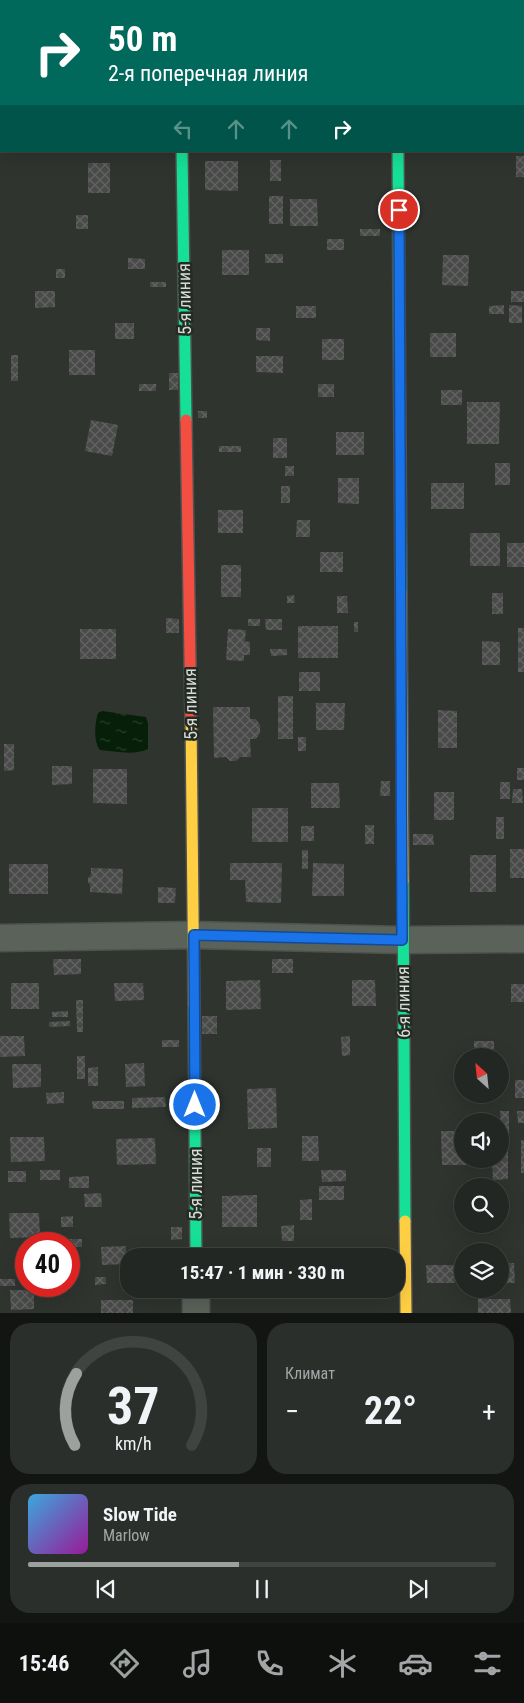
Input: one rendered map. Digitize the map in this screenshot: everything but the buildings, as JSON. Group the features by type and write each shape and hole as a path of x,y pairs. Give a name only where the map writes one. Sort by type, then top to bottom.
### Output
{"street":[{"name":"5-я линия","path":"182,152 194,935 196,1248"},
{"name":"6-я линия","path":"398,152 406,1313"},
{"path":"0,938 194,935 402,940 524,939"},
{"path":"196,1298 196,1313"}],"water":[{"path":"102,711 146,717 148,723 148,749 130,753 100,750 96,742 95,726 98,713"}],"traffic: fast":[{"path":"182,152 186,420"},
{"path":"398,152 401,592"},
{"path":"403,881 405,1221"},
{"path":"194,1005 196,1248"}],"traffic: slow":[{"path":"401,592 403,881"},
{"path":"191,719 194,1005"},
{"path":"405,1221 406,1313"}],"traffic: jam":[{"path":"186,420 191,719"}],"route":[{"path":"195,1105 194,935 402,940 399,210"}]}
